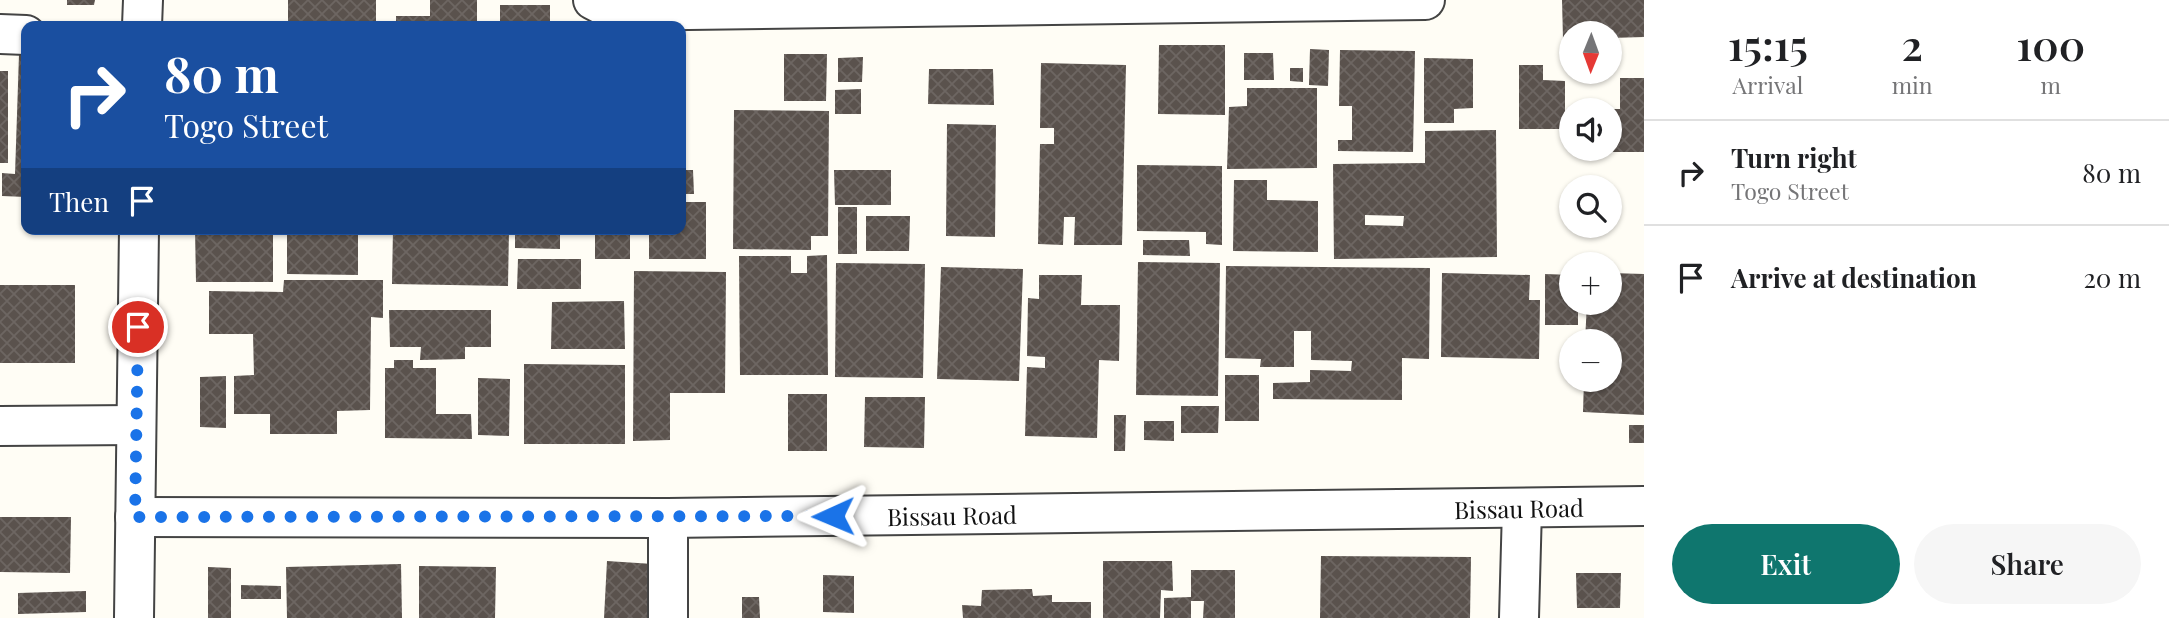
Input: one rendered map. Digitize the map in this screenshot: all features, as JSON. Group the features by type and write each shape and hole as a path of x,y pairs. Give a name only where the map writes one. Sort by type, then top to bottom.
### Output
{"street":[{"path":"142,21 143,0"},
{"path":"593,0 614,11 1425,0"},
{"path":"0,34 21,35"},
{"path":"135,618 139,235"},
{"path":"0,426 136,425"},
{"name":"Bissau Road","path":"135,517 668,518 1644,506"},
{"path":"1519,618 1522,509"},
{"path":"668,518 668,618"}],"building":[{"path":"67,0 95,0 94,5 67,5"},
{"path":"288,0 376,0 376,21 288,21"},
{"path":"430,0 477,0 477,21 396,21 396,16 430,16"},
{"path":"1562,0 1644,0 1644,37 1622,38 1622,21 1563,21"},
{"path":"500,5 550,5 550,21 500,21"},
{"path":"1159,45 1225,45 1225,115 1158,114"},
{"path":"1310,49 1329,50 1328,86 1309,85"},
{"path":"1340,50 1415,51 1413,152 1338,151 1338,140 1352,140 1352,106 1339,106"},
{"path":"1244,53 1273,53 1274,80 1244,80"},
{"path":"784,54 827,54 826,101 784,101"},
{"path":"19,55 21,197 2,196 2,173 15,174"},
{"path":"863,57 862,82 838,82 838,58"},
{"path":"1424,58 1473,59 1473,108 1454,109 1454,123 1424,123"},
{"path":"1041,63 1126,65 1122,245 1074,245 1075,217 1064,217 1063,245 1038,244 1040,144 1054,144 1054,128 1040,128"},
{"path":"1519,65 1543,65 1543,80 1559,81 1559,84 1565,84 1565,98 1559,98 1559,129 1519,129"},
{"path":"1290,68 1303,68 1303,82 1290,81"},
{"path":"929,69 993,69 994,105 928,104"},
{"path":"0,71 8,71 8,163 0,163"},
{"path":"1622,78 1644,78 1644,152 1622,152"},
{"path":"1247,88 1317,88 1317,168 1227,169 1229,107 1247,106"},
{"path":"861,89 861,114 835,114 835,90"},
{"path":"734,110 829,111 828,236 811,236 811,250 733,249"},
{"path":"947,124 996,125 995,237 946,236"},
{"path":"1496,130 1497,257 1334,259 1333,164 1425,163 1425,131","holes":["1365,215 1404,216 1403,226 1365,225"]},
{"path":"1137,165 1222,166 1222,245 1206,244 1206,232 1137,231"},
{"path":"686,170 693,170 694,194 686,194"},
{"path":"834,170 891,170 891,205 835,205"},
{"path":"1234,180 1267,180 1267,200 1318,201 1318,252 1233,251"},
{"path":"686,202 706,202 706,259 649,259 649,235 686,235"},
{"path":"838,207 857,207 857,254 838,254"},
{"path":"866,216 910,216 909,251 866,251"},
{"path":"195,235 273,235 273,282 196,282"},
{"path":"287,235 358,235 358,275 287,274"},
{"path":"393,235 509,235 508,286 392,284"},
{"path":"515,235 560,235 560,249 515,248"},
{"path":"595,235 630,235 630,259 595,259"},
{"path":"1143,240 1189,240 1190,256 1143,255"},
{"path":"827,255 828,375 740,375 739,256 791,256 791,273 807,273 807,256"},
{"path":"518,259 581,259 581,289 517,289"},
{"path":"1138,262 1220,263 1218,396 1136,395"},
{"path":"836,263 925,264 923,378 835,377"},
{"path":"1226,266 1430,268 1429,359 1402,358 1402,400 1273,399 1273,383 1310,382 1310,370 1351,371 1352,361 1311,360 1311,331 1294,331 1294,367 1260,367 1261,359 1225,358"},
{"path":"941,267 1023,269 1019,381 937,379"},
{"path":"634,271 726,272 725,393 670,393 670,440 633,441"},
{"path":"1442,273 1530,275 1529,300 1540,300 1539,359 1441,357"},
{"path":"1622,273 1644,274 1644,415 1583,412 1584,392 1622,392 1622,329 1586,329 1586,315 1622,315"},
{"path":"1545,274 1559,275 1559,315 1578,315 1578,325 1545,325"},
{"path":"1039,275 1082,275 1081,305 1120,305 1119,361 1099,360 1097,438 1025,436 1027,367 1045,368 1045,357 1027,356 1028,298 1039,299"},
{"path":"284,280 383,280 383,318 371,317 370,410 337,411 337,434 270,434 270,414 234,414 234,376 254,375 253,334 209,334 209,291 283,292"},
{"path":"0,285 75,285 75,363 0,363"},
{"path":"624,301 625,349 551,349 552,302"},
{"path":"389,310 491,310 491,347 465,347 465,359 420,360 421,347 390,347"},
{"path":"394,360 413,360 413,368 436,368 436,414 471,414 472,439 385,438 385,368 394,368"},
{"path":"524,364 625,365 625,444 524,444"},
{"path":"1225,375 1259,375 1259,421 1225,421"},
{"path":"226,376 226,428 200,427 200,377"},
{"path":"478,378 510,379 509,436 478,435"},
{"path":"788,394 827,394 827,451 788,451"},
{"path":"865,397 925,397 924,448 864,447"},
{"path":"1181,406 1219,406 1218,433 1181,433"},
{"path":"1114,415 1126,415 1125,451 1114,451"},
{"path":"1144,421 1174,421 1174,441 1144,440"},
{"path":"1629,425 1644,425 1644,443 1629,443"},
{"path":"0,517 71,517 70,573 0,572"},
{"path":"1321,556 1471,557 1470,618 1320,618"},
{"path":"607,561 653,564 650,618 604,618"},
{"path":"1103,561 1172,561 1173,591 1161,590 1160,618 1103,618"},
{"path":"401,564 402,618 287,618 286,567"},
{"path":"419,566 496,567 495,618 419,618"},
{"path":"208,567 231,568 231,618 208,618"},
{"path":"1191,570 1235,570 1235,618 1203,618 1204,601 1191,601 1191,618 1164,618 1164,598 1191,597"},
{"path":"1576,573 1621,573 1620,608 1577,608"},
{"path":"823,575 854,576 854,613 823,612"},
{"path":"241,585 281,586 281,599 241,599"},
{"path":"1032,589 1033,596 1052,595 1052,602 1091,602 1091,618 963,618 962,605 981,606 982,590"},
{"path":"86,591 86,612 18,614 18,593"},
{"path":"742,597 759,597 760,618 742,618"}],"route":[{"path":"138,327 135,517 833,516"}]}
